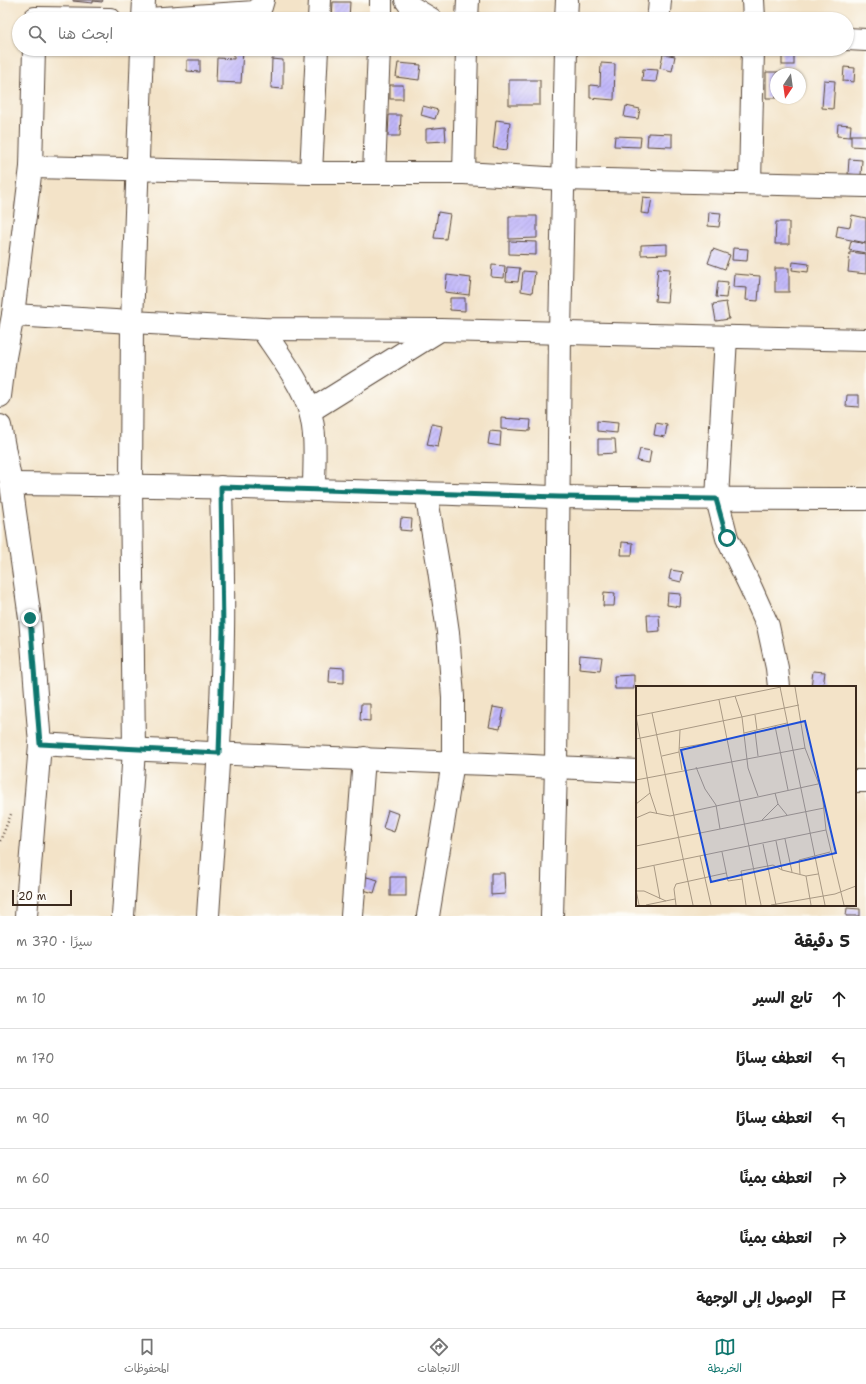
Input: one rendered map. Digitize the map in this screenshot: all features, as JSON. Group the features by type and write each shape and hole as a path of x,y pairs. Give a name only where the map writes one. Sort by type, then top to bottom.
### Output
{"street":[{"path":"143,12 144,0"},
{"path":"255,12 261,7 263,0"},
{"path":"319,12 320,0"},
{"path":"381,0 381,12"},
{"path":"406,0 411,7 419,12"},
{"path":"467,12 468,0"},
{"path":"566,12 567,0"},
{"path":"659,12 660,0"},
{"path":"753,0 754,12"},
{"path":"854,39 866,40"},
{"path":"0,396 4,357 13,314 31,167 34,56"},
{"path":"123,916 134,750 131,484 132,322 142,56"},
{"path":"311,173 317,56"},
{"path":"374,173 379,56"},
{"path":"464,173 467,56"},
{"path":"552,916 556,767 560,333 566,56"},
{"path":"750,183 753,56"},
{"path":"31,167 138,168 311,173 464,173 563,179 866,186"},
{"path":"13,314 262,329 440,330 866,340"},
{"path":"262,329 289,369 310,412 313,433 314,489"},
{"path":"310,412 440,330"},
{"path":"726,337 716,499 727,538 752,588 768,626 777,668 779,686"},
{"path":"0,426 11,484 30,618 40,744 26,916"},
{"path":"11,484 131,484 558,497 866,499"},
{"path":"208,916 219,753 223,631 221,487"},
{"path":"426,493 448,632 453,697 453,762 428,916"},
{"path":"40,744 134,750 364,758 636,771"},
{"path":"352,916 364,758"}],"building":[{"path":"73,0 103,0 102,2 93,1 93,3"},
{"path":"333,2 350,2 349,12 332,12"},
{"path":"234,56 243,56 241,83 216,82 217,58 234,59"},
{"path":"663,56 675,56 672,71 660,68"},
{"path":"782,56 794,56 794,65 782,65"},
{"path":"272,59 283,60 283,89 271,88"},
{"path":"187,60 200,60 200,72 187,71"},
{"path":"398,63 421,65 419,80 396,77"},
{"path":"601,63 615,64 614,100 590,98 590,85 600,86"},
{"path":"844,67 855,68 854,82 843,81"},
{"path":"643,69 658,70 656,82 642,81"},
{"path":"766,72 770,72 770,98 766,98"},
{"path":"509,80 540,80 540,105 509,105"},
{"path":"824,80 835,81 833,109 822,108"},
{"path":"390,85 403,85 403,99 390,99"},
{"path":"423,106 438,110 435,119 421,115"},
{"path":"626,106 640,109 638,119 624,117"},
{"path":"389,115 401,115 400,136 388,136"},
{"path":"496,120 510,122 507,150 493,148"},
{"path":"838,124 851,125 850,137 837,136"},
{"path":"445,127 446,141 426,142 426,129"},
{"path":"648,133 672,134 672,147 647,146"},
{"path":"851,135 866,135 866,147 851,146"},
{"path":"615,136 641,137 640,147 614,146"},
{"path":"849,159 862,160 861,175 848,174"},
{"path":"643,197 652,198 649,214 641,213"},
{"path":"438,212 450,214 446,239 434,238"},
{"path":"709,212 721,213 719,227 708,226"},
{"path":"852,215 866,218 866,243 836,237 838,225 850,227"},
{"path":"509,216 537,216 537,238 509,239"},
{"path":"776,222 789,222 789,244 775,244"},
{"path":"509,241 536,242 536,255 509,254"},
{"path":"851,241 866,244 866,253 849,250"},
{"path":"667,244 667,254 641,255 641,245"},
{"path":"733,248 748,249 747,261 732,260"},
{"path":"713,249 730,255 725,269 708,263"},
{"path":"850,252 866,254 866,274 848,272"},
{"path":"793,262 809,264 808,272 792,270"},
{"path":"492,265 505,266 504,278 491,277"},
{"path":"507,267 520,268 518,282 506,281"},
{"path":"658,268 670,269 667,302 655,301"},
{"path":"775,268 789,268 789,292 775,292"},
{"path":"523,271 535,272 532,293 521,291"},
{"path":"734,274 760,276 758,301 746,300 747,288 733,287"},
{"path":"447,275 471,278 469,295 445,292"},
{"path":"718,281 728,282 726,298 716,297"},
{"path":"450,298 465,298 465,311 450,310"},
{"path":"726,302 729,319 716,321 713,304"},
{"path":"847,395 859,395 859,407 846,406"},
{"path":"501,418 531,420 530,431 501,429"},
{"path":"597,421 618,423 617,433 597,431"},
{"path":"656,423 667,425 665,437 654,435"},
{"path":"432,424 442,426 438,447 427,445"},
{"path":"490,431 501,432 500,446 488,444"},
{"path":"598,439 615,439 616,453 598,454"},
{"path":"640,449 651,451 649,463 637,461"},
{"path":"401,518 412,519 411,531 400,530"},
{"path":"622,542 633,543 632,555 621,555"},
{"path":"671,570 683,572 681,582 669,579"},
{"path":"604,592 615,593 614,606 603,606"},
{"path":"668,593 681,594 680,607 667,605"},
{"path":"647,615 659,615 660,631 648,632"},
{"path":"580,655 602,657 600,671 579,669"},
{"path":"330,667 344,668 344,683 329,682"},
{"path":"813,671 825,672 823,686 811,686"},
{"path":"634,675 634,689 615,689 614,676"},
{"path":"361,704 370,704 370,721 360,720"},
{"path":"493,707 504,709 500,729 489,727"},
{"path":"388,810 399,814 394,832 383,828"},
{"path":"491,873 504,873 505,894 491,895"},
{"path":"363,876 378,880 374,893 360,889"},
{"path":"390,877 406,877 406,896 390,896"},
{"path":"847,908 860,909 860,916 846,916"}],"route":[{"path":"30,618 40,744 134,750 219,753 223,631 221,487 558,497 716,499 727,538"}]}
